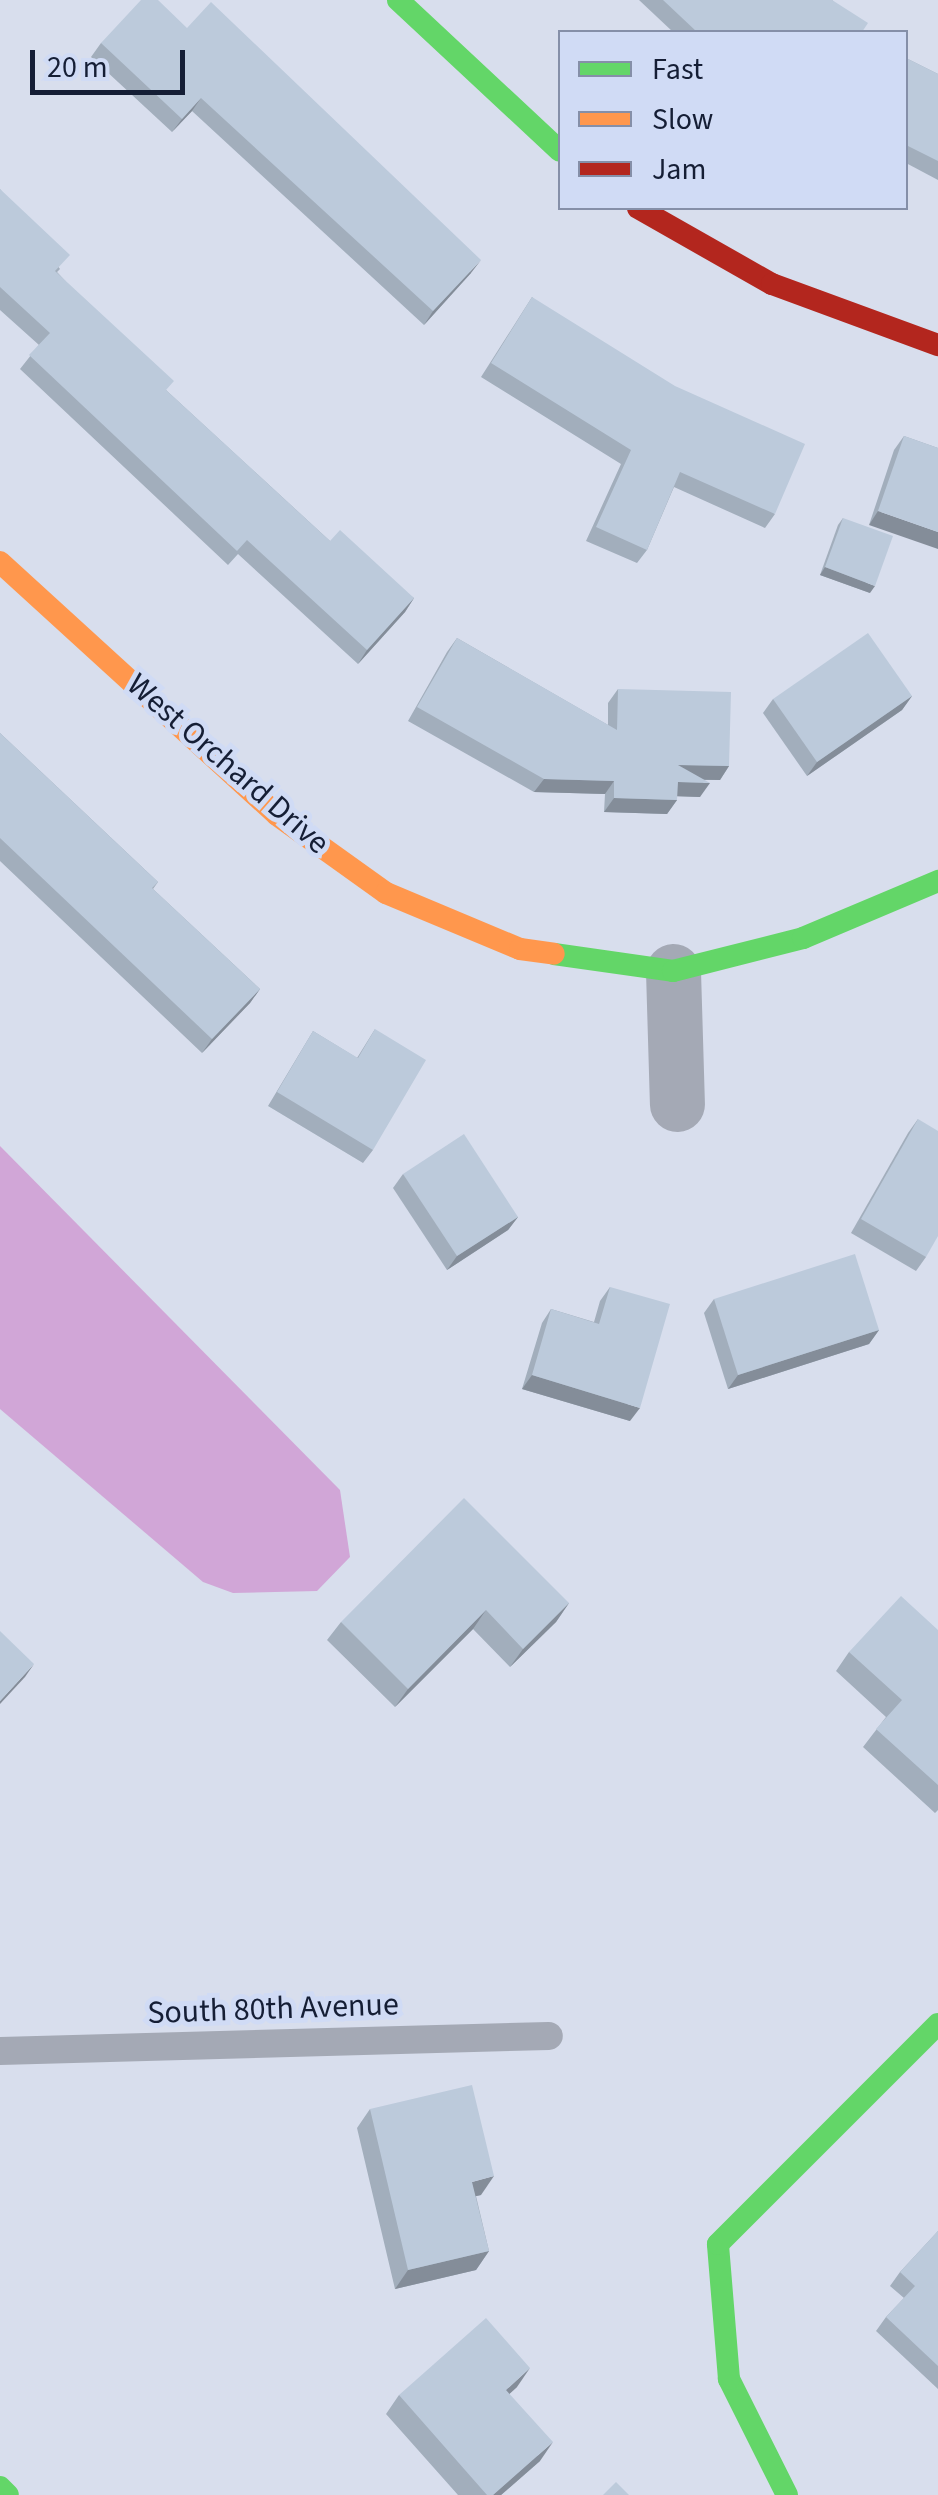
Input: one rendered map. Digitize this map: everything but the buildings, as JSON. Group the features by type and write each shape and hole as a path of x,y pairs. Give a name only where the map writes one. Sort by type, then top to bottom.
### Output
{"street":[{"path":"398,0 558,150"},
{"path":"642,210 772,284 938,345"},
{"name":"West Orchard Drive","path":"0,562 277,814 386,894 520,950 674,971 803,938 938,881"},
{"path":"674,971 677,1104"},
{"path":"786,2495 729,2379 718,2244 808,2160 938,2024"},
{"path":"0,2487 8,2495"}],"lane":[{"name":"South 80th Avenue","path":"0,2051 548,2036"}],"shaded area":[{"path":"0,1146 340,1490 350,1557 317,1591 233,1593 203,1582 0,1409"}],"traffic: fast":[{"path":"398,0 558,149"},
{"path":"554,954 673,971 803,938 938,881"},
{"path":"787,2495 729,2379 718,2244 938,2024"},
{"path":"0,2487 8,2495"}],"traffic: slow":[{"path":"0,562 277,815 386,893 520,949 554,954"}],"traffic: jam":[{"path":"642,210 772,284 938,345"}]}
